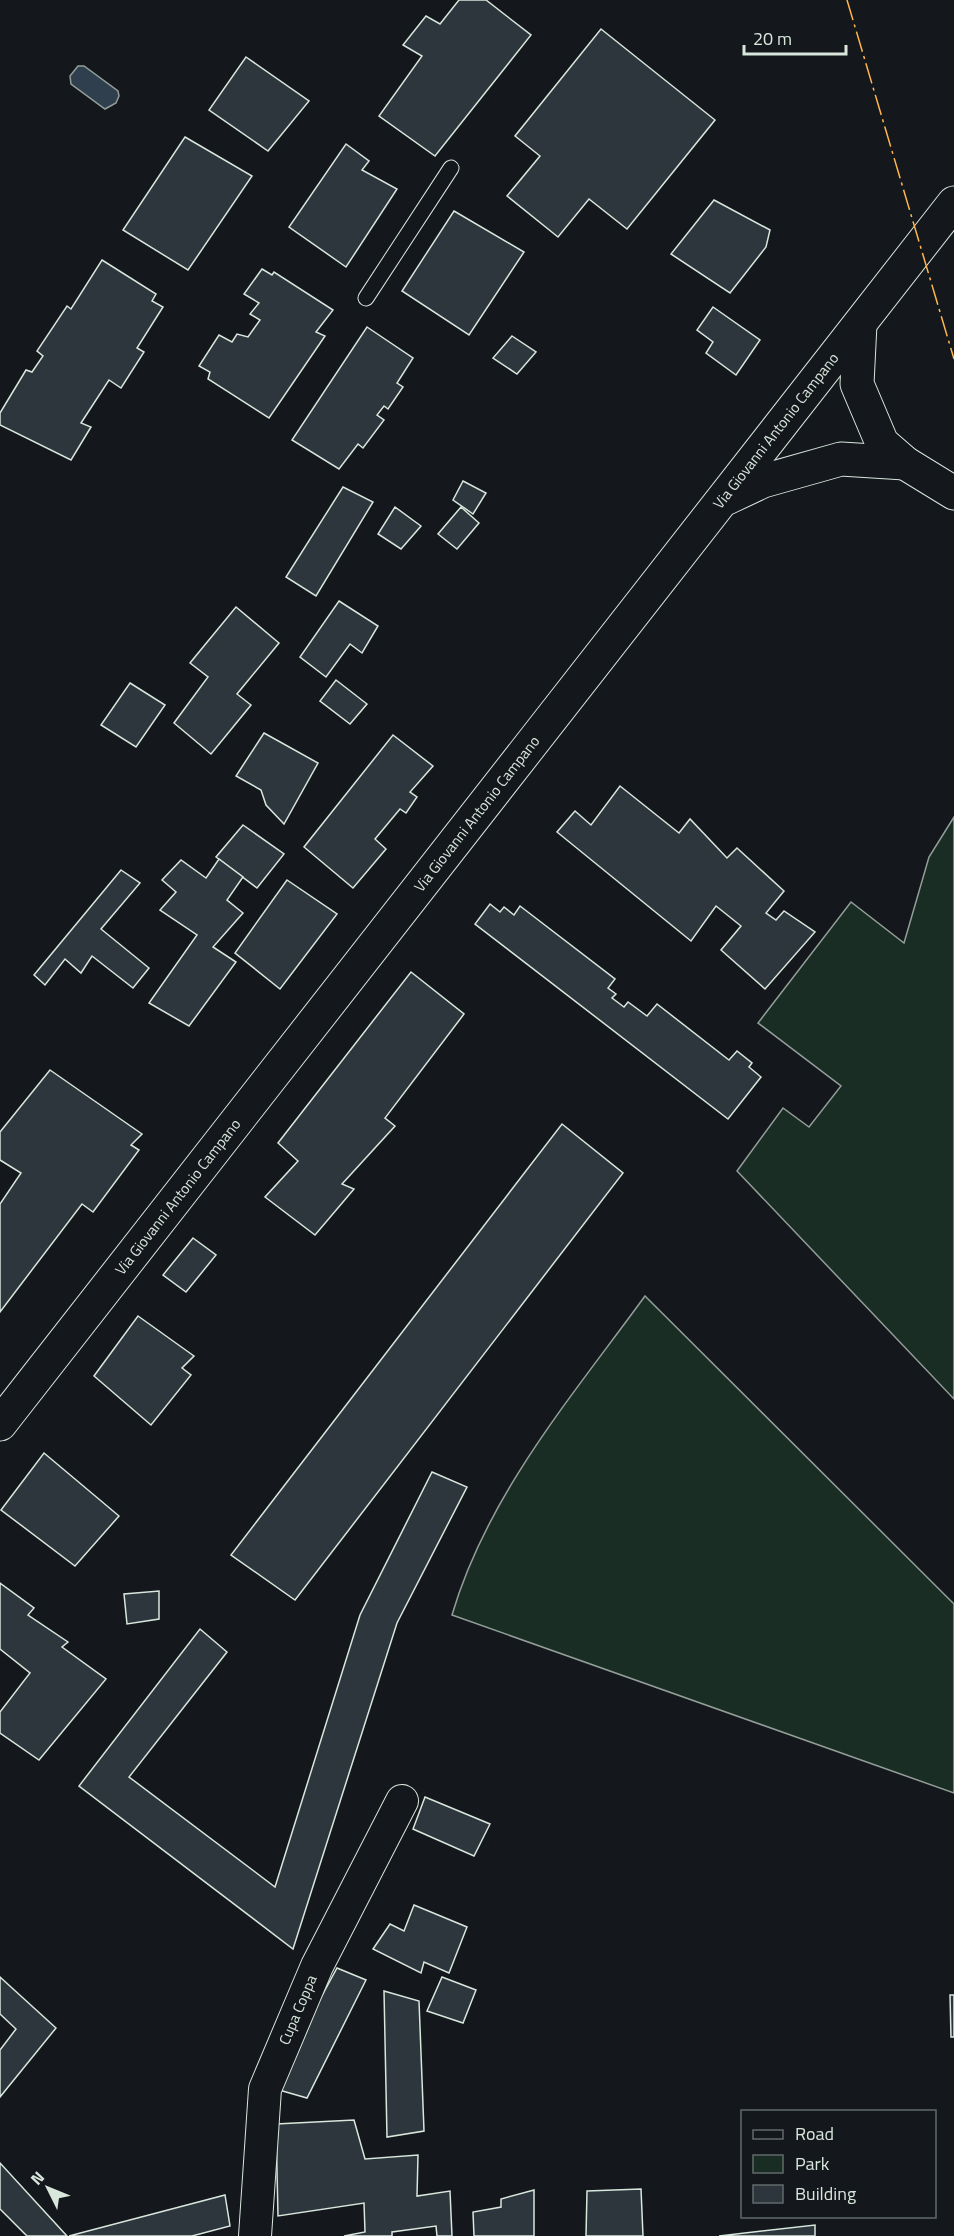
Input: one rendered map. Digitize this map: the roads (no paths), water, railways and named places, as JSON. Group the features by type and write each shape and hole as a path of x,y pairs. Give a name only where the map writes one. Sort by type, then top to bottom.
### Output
{"main road":[{"name":"Via Giovanni Antonio Campano","path":"0,1424 954,203"},
{"path":"860,324 856,384 882,443 904,463 954,493"},
{"path":"723,500 763,481 841,459 904,463"}],"street":[{"name":"Cupa Coppa","path":"255,2236 265,2089 317,1966 402,1801"}],"lane":[{"path":"366,298 452,168"}],"water":[{"path":"78,66 84,66 118,91 119,96 116,103 105,109 71,84 70,76"}]}
